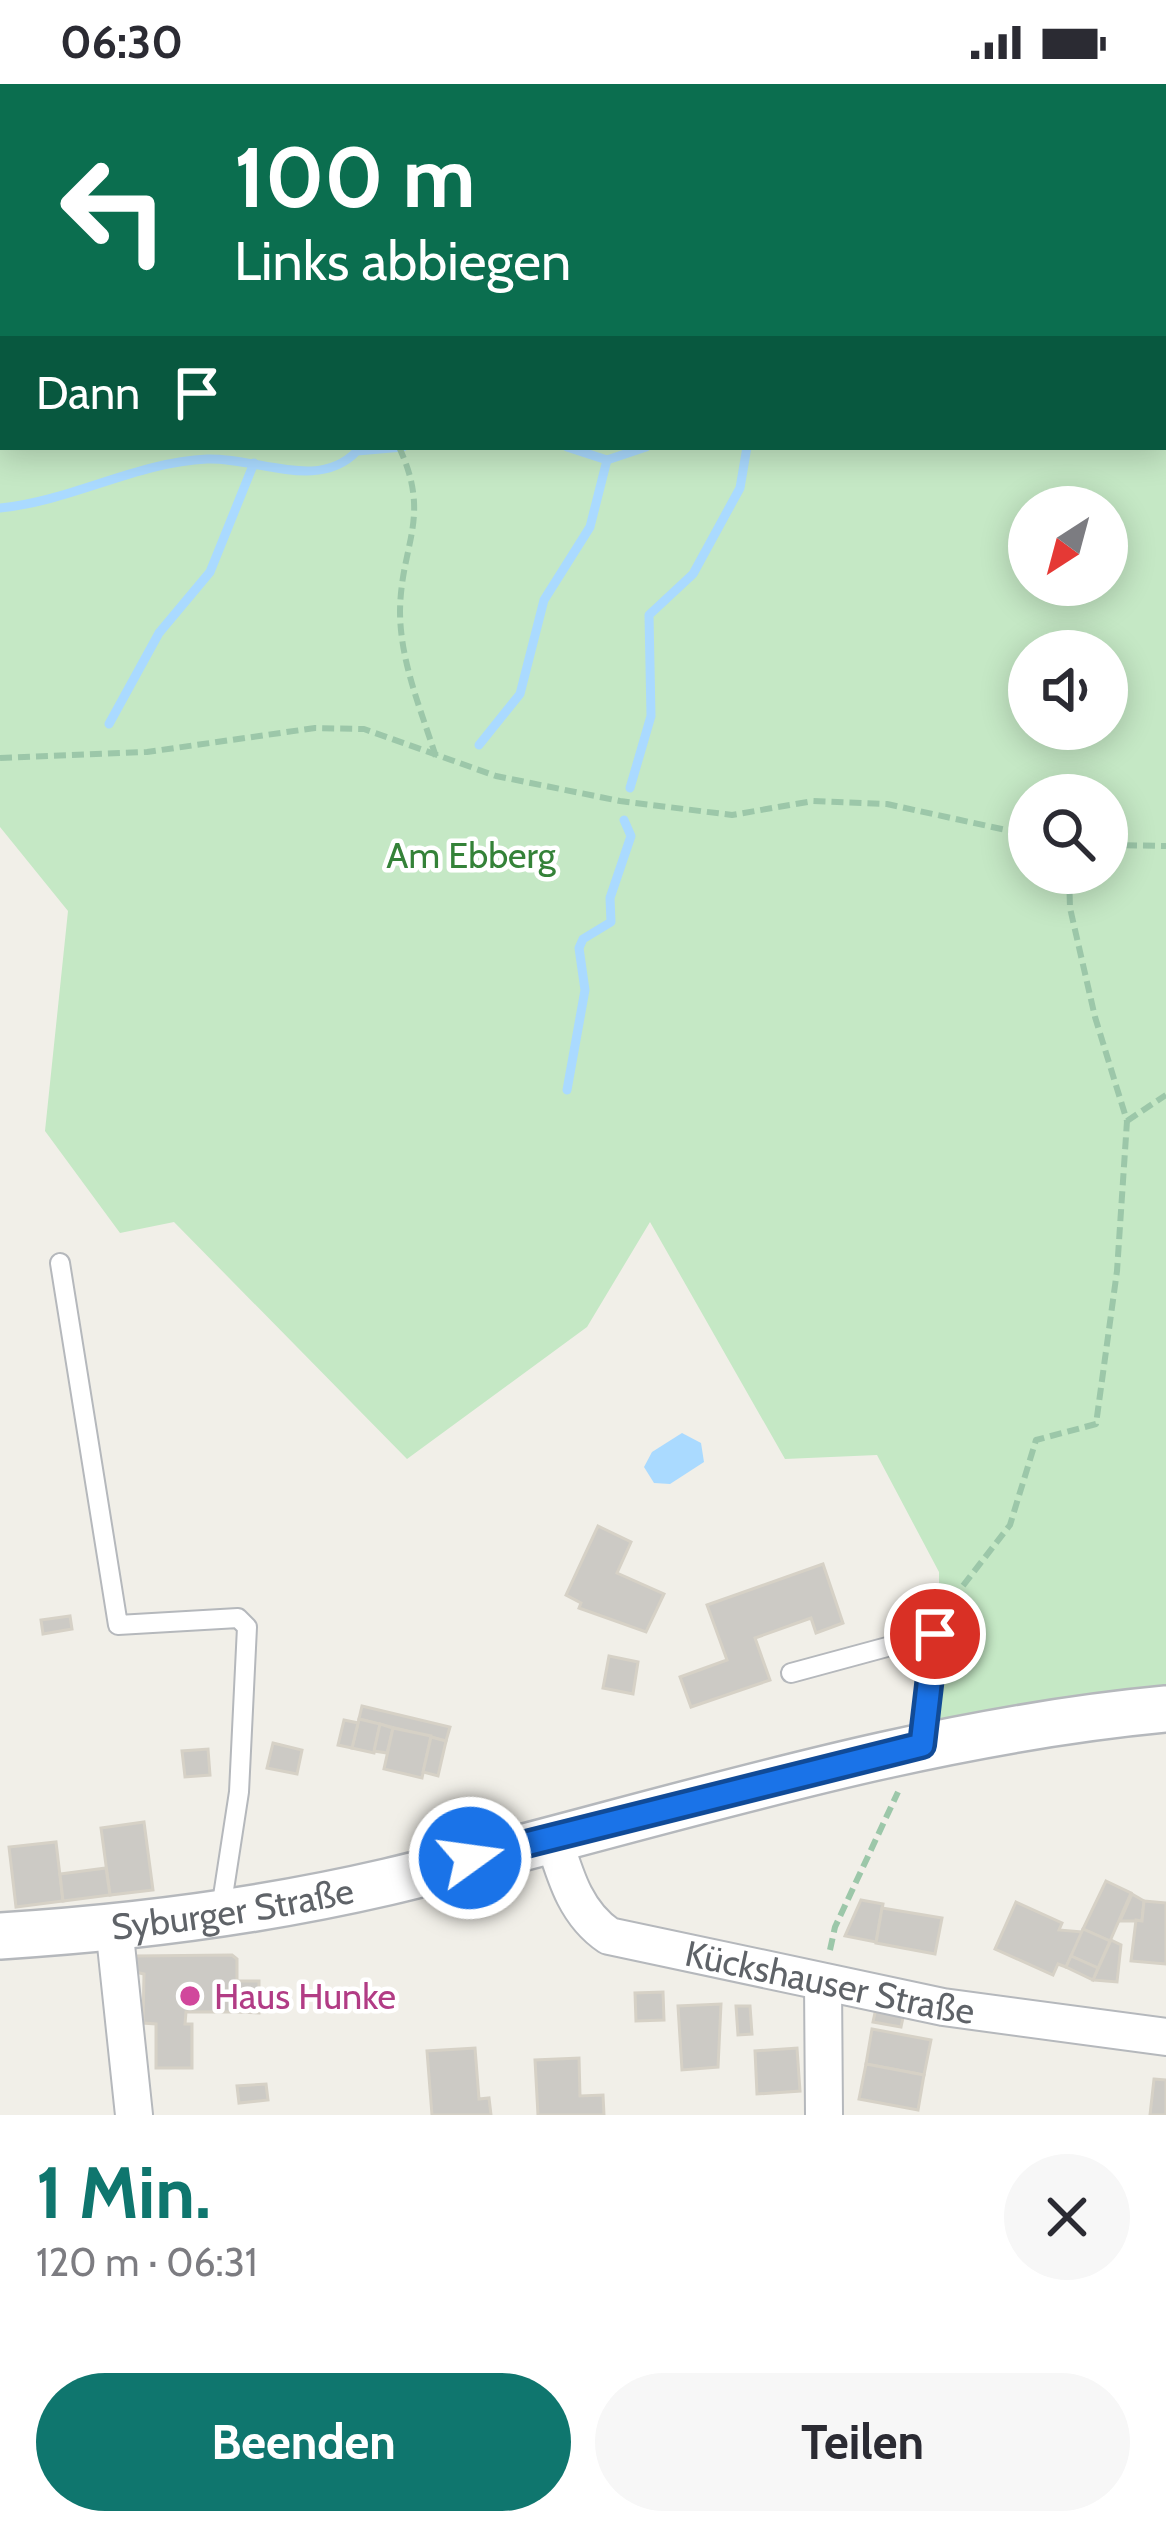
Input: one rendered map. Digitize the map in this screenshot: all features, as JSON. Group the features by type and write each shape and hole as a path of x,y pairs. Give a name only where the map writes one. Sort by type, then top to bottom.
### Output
{"street":[{"name":"Syburger Straße","path":"0,1936 114,1925 388,1881 922,1745 1166,1709"},
{"name":"Kückshauser Straße","path":"553,1837 566,1879 589,1922 609,1936 943,2007 1166,2037"},
{"path":"114,1925 134,2115"},
{"path":"823,1983 824,2115"}],"lane":[{"path":"60,1263 118,1625 238,1618 247,1627 239,1792 221,1909"},
{"path":"791,1673 935,1634 922,1745"}],"path":[{"path":"400,450 416,482 402,629 407,666 436,757"},
{"path":"0,758 147,752 315,728 364,729 496,776 620,802 732,815 813,802 887,804 1008,831"},
{"path":"1128,845 1166,846"},
{"path":"935,1634 941,1613 1010,1526 1036,1441 1096,1424 1117,1271 1127,1121 1095,1017 1070,894"},
{"path":"1127,1121 1166,1095"},
{"path":"823,1983 835,1927 904,1770 922,1745"}],"green space":[{"name":"Am Ebberg","path":"0,450 1166,450 1166,1695 939,1722 939,1572 877,1455 785,1459 650,1222 587,1327 407,1459 174,1222 120,1233 45,1131 68,911 0,827"}],"water":[{"path":"682,1433 701,1443 704,1462 670,1484 654,1483 644,1467 652,1452"}],"building":[{"path":"598,1526 631,1542 617,1573 664,1594 646,1632 579,1608 581,1603 566,1595"},
{"path":"823,1564 843,1623 816,1633 811,1618 755,1638 770,1680 691,1707 680,1677 727,1660 707,1605"},
{"path":"70,1616 72,1629 43,1634 41,1620"},
{"path":"609,1656 638,1662 633,1694 603,1688"},
{"path":"362,1706 450,1727 446,1741 359,1719"},
{"path":"359,1719 380,1724 374,1753 352,1748"},
{"path":"344,1720 358,1723 352,1748 338,1745"},
{"path":"380,1724 393,1728 387,1753 374,1751"},
{"path":"393,1728 431,1736 422,1778 384,1769"},
{"path":"431,1737 446,1741 438,1776 423,1772"},
{"path":"273,1743 302,1750 297,1774 267,1768"},
{"path":"208,1749 210,1775 185,1777 182,1751"},
{"path":"144,1822 153,1890 110,1895 101,1828"},
{"path":"56,1842 63,1901 16,1907 9,1847"},
{"path":"106,1868 110,1895 63,1901 60,1874"},
{"path":"1106,1881 1131,1893 1110,1941 1083,1929"},
{"path":"1132,1894 1144,1901 1142,1921 1120,1921"},
{"path":"861,1900 883,1904 876,1942 845,1936"},
{"path":"1144,1901 1166,1903 1166,1964 1131,1961 1136,1920 1142,1921"},
{"path":"1016,1902 1062,1923 1059,1930 1083,1932 1066,1967 1058,1964 1053,1975 995,1949"},
{"path":"882,1908 942,1918 935,1954 876,1943"},
{"path":"1083,1929 1110,1941 1098,1968 1071,1956"},
{"path":"1111,1940 1121,1945 1117,1982 1093,1980"},
{"name":"Haus Hunke","path":"232,1955 237,1959 237,2012 186,2012 185,2024 192,2024 192,2068 156,2068 156,2024 143,2023 144,1974 135,1972 135,1956"},
{"path":"1071,1956 1098,1968 1093,1980 1066,1967"},
{"path":"237,1981 259,1981 259,2013 237,2012"},
{"path":"663,1992 664,2020 636,2021 635,1993"},
{"path":"721,2004 718,2067 682,2070 678,2006"},
{"path":"736,2006 750,2006 752,2034 738,2035"},
{"path":"876,2008 904,2013 901,2027 873,2022"},
{"path":"872,2029 931,2040 924,2075 866,2064"},
{"path":"475,2048 479,2099 489,2098 491,2115 432,2115 427,2051"},
{"path":"797,2048 800,2091 757,2094 755,2051"},
{"path":"579,2058 580,2096 603,2095 604,2115 538,2115 535,2060"},
{"path":"866,2064 924,2075 918,2110 859,2099"},
{"path":"1154,2079 1166,2080 1166,2115 1150,2115"},
{"path":"266,2084 268,2100 239,2103 237,2086"}],"waterway":[{"path":"0,508 181,462 226,460 306,471 324,469 368,450"},
{"path":"576,450 607,460 637,450"},
{"path":"630,788 651,716 649,615 693,574 740,488 746,450"},
{"path":"479,745 520,694 544,600 590,527 607,460"},
{"path":"109,724 159,633 210,572 254,463"},
{"path":"567,1090 585,990 579,948 583,939 611,922 610,898 631,836 624,820"}],"place":[{"name":"Haus Hunke","path":"190,1996"}],"route":[{"path":"470,1858 922,1745 935,1634"}]}
